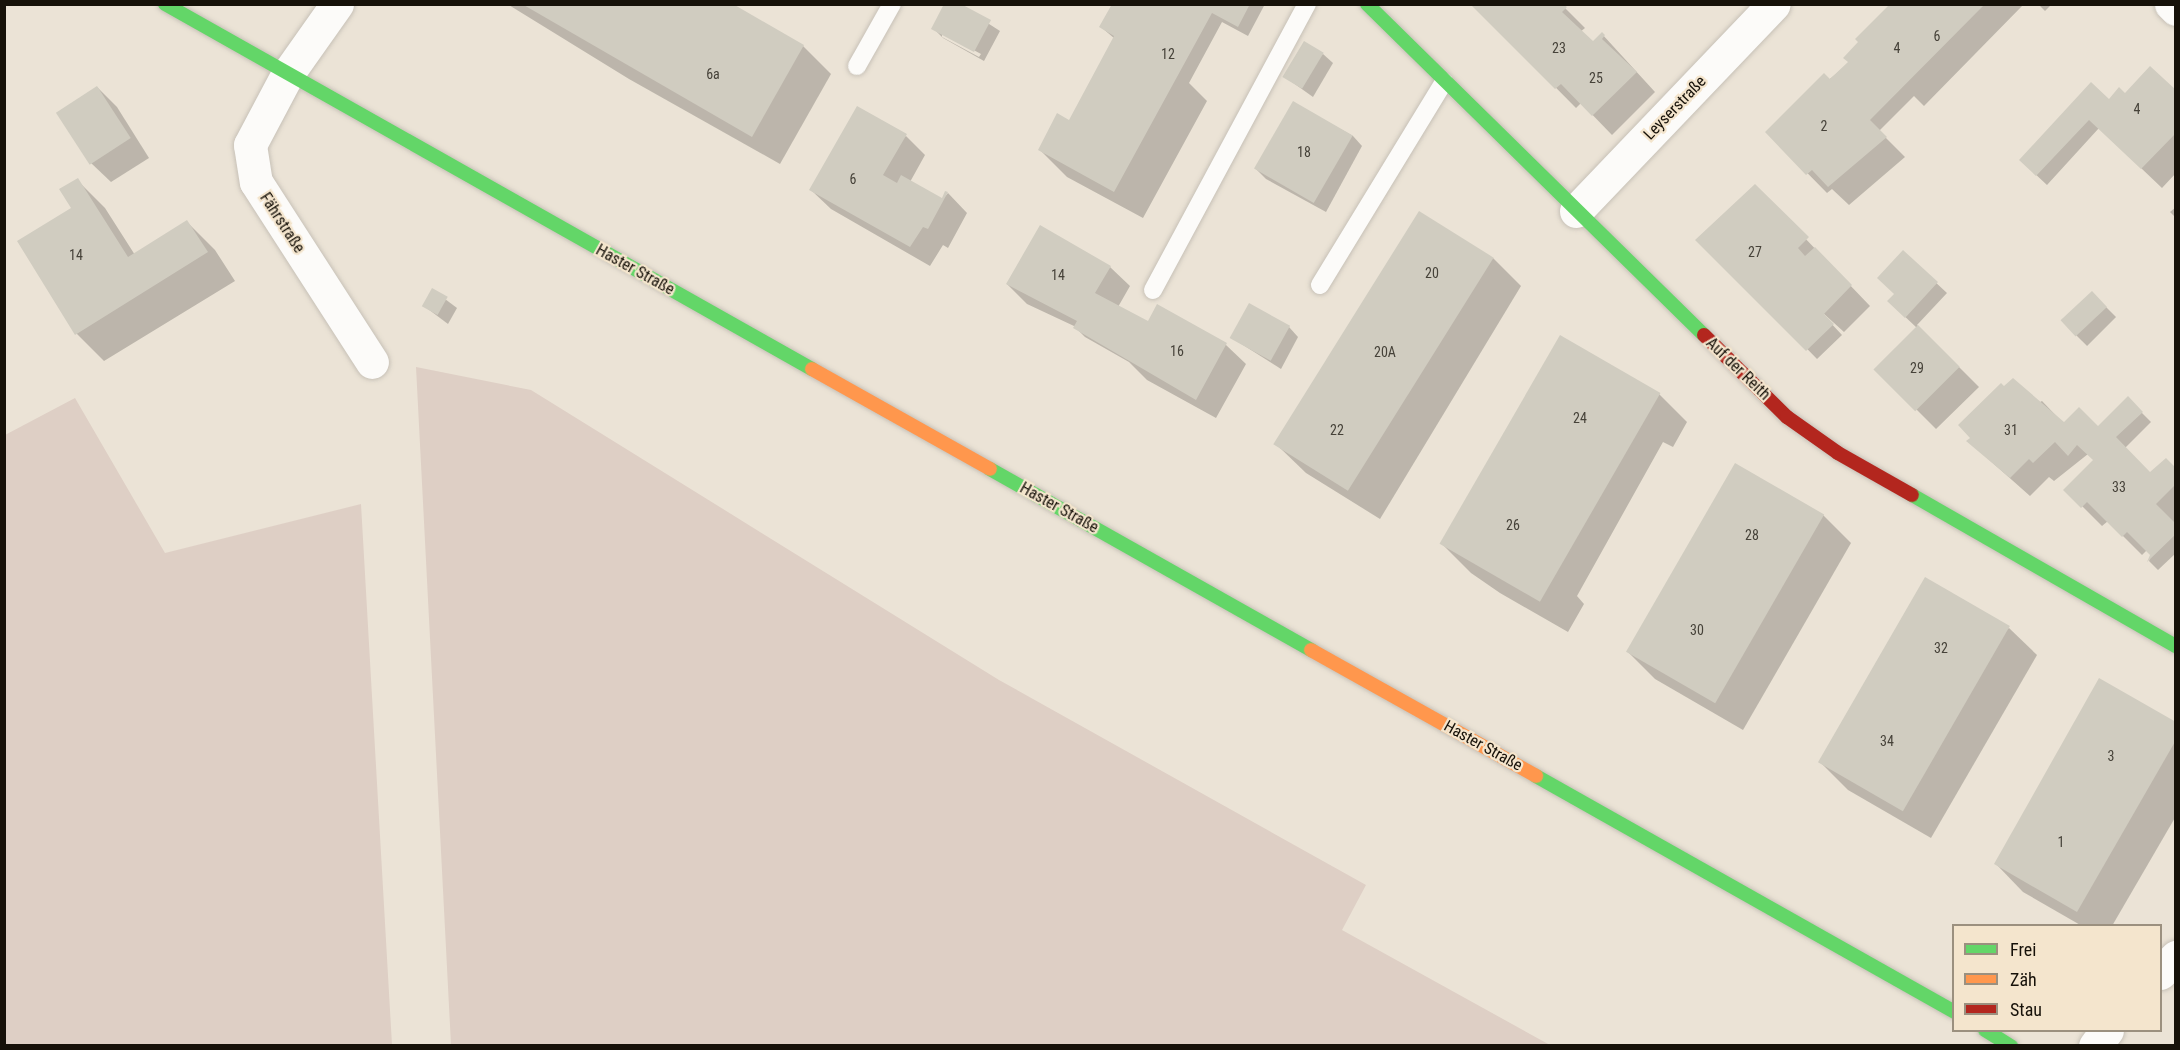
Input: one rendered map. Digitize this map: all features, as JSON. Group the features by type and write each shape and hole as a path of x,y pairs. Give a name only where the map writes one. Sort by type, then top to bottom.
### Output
{"main road":[{"name":"Haster Straße","path":"165,4 287,75 1952,1011"},
{"name":"Auf der Reith","path":"1367,4 1787,417 1838,453 2175,646"},
{"path":"1988,1032 2012,1046"}],"street":[{"name":"Fährstraße","path":"337,4 287,75 250,145 256,182 372,362"},
{"name":"Leyserstraße","path":"1576,211 1774,4"},
{"path":"2171,4 2175,9"},
{"path":"2162,971 2175,957"},
{"path":"2095,1046 2106,1032"}],"lane":[{"path":"857,66 892,4"},
{"path":"1152,290 1307,4"},
{"path":"1320,285 1444,82"}],"shaded area":[{"path":"416,367 531,390 999,680 1366,885 1342,930 1550,1045 451,1045"},
{"path":"75,398 165,553 361,504 392,1045 5,1045 5,435"}],"building":[{"path":"522,4 733,4 804,45 752,137"},
{"path":"944,4 961,4 991,20 974,52 931,29"},
{"path":"1112,4 1250,4 1238,27 1212,13 1114,192 1038,150 1057,113 1069,120 1114,36 1099,27"},
{"path":"1470,4 1563,4 1567,7 1562,12 1593,41 1602,32 1605,35 1602,39 1637,72 1592,116 1561,84 1555,89"},
{"path":"1890,4 1985,4 1870,120 1887,137 1828,187 1812,170 1806,175 1765,132 1824,73 1830,79 1848,62 1843,58 1858,42 1855,39"},
{"path":"1304,41 1324,53 1302,89 1282,77"},
{"path":"2150,66 2176,90 2176,133 2141,169 2089,120 2036,176 2019,160 2091,82 2109,99 2119,87 2125,93"},
{"path":"97,86 131,138 90,165 56,113"},
{"path":"1293,101 1353,136 1314,203 1254,169"},
{"path":"857,106 907,134 883,175 897,183 901,175 942,198 945,191 948,192 928,229 923,227 910,247 809,190"},
{"path":"78,178 128,257 187,220 208,252 75,335 17,241 71,208 59,189"},
{"path":"1755,184 1809,237 1798,248 1805,256 1815,247 1852,285 1824,314 1834,324 1806,351 1695,240"},
{"path":"1419,211 1494,258 1348,491 1273,444"},
{"path":"1040,225 1111,266 1095,293 1148,321 1157,304 1227,343 1196,400 1073,328 1077,321 1006,284"},
{"path":"1903,250 1938,282 1905,318 1887,301 1894,294 1877,278"},
{"path":"432,288 448,297 438,315 422,306"},
{"path":"2092,291 2107,307 2076,336 2061,320"},
{"path":"1249,303 1290,326 1271,361 1230,338"},
{"path":"1918,325 1960,367 1915,411 1873,370"},
{"path":"1560,335 1660,393 1540,602 1440,544"},
{"path":"2013,378 2064,422 2079,407 2098,426 2128,396 2143,412 2116,437 2150,472 2166,458 2176,468 2176,484 2156,504 2176,524 2176,534 2147,562 2150,555 2127,532 2122,537 2087,502 2081,508 2063,490 2093,460 2077,445 2068,456 2055,442 2033,463 2029,459 2010,478 1966,441 1970,438 1958,425 2001,383 2004,386"},
{"path":"1735,463 1824,514 1715,703 1626,652"},
{"path":"1925,577 2010,626 1903,811 1818,762"},
{"path":"2099,678 2176,722 2176,740 2077,912 1994,864"}],"traffic: fast":[{"path":"165,4 812,369"},
{"path":"1367,4 1704,335"},
{"path":"990,469 1311,650"},
{"path":"1912,495 2176,646"},
{"path":"1536,776 1952,1011"},
{"path":"1988,1032 2011,1046"}],"traffic: slow":[{"path":"812,369 990,469"},
{"path":"1311,650 1536,776"}],"traffic: jam":[{"path":"1704,335 1787,417 1838,453 1912,495"}]}
